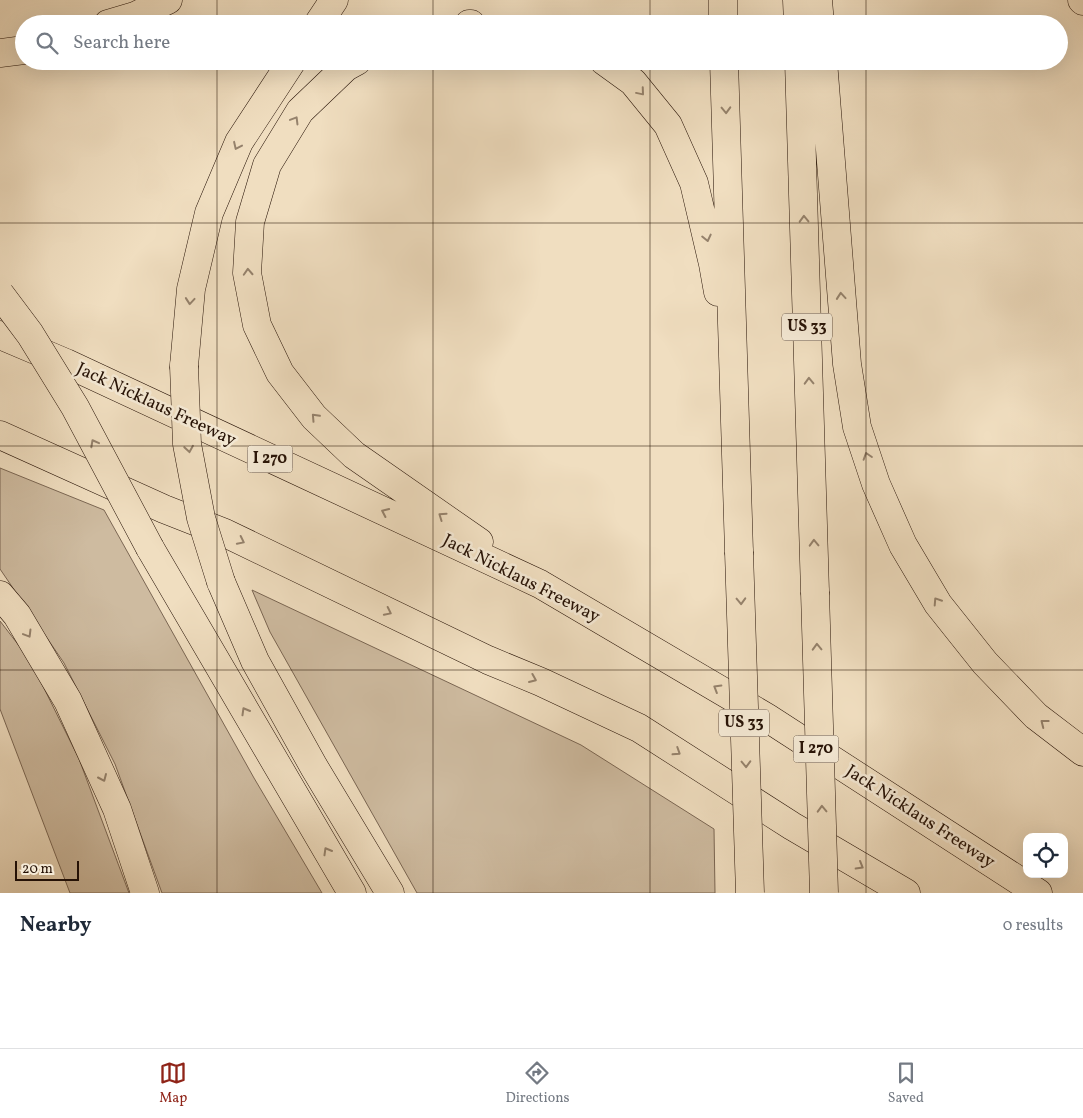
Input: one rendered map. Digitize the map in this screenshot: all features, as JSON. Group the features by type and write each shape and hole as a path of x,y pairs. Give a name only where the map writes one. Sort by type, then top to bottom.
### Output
{"highway":[{"path":"137,15 168,0"},
{"path":"324,15 334,0"},
{"path":"723,0 723,15"},
{"path":"797,0 798,15"},
{"path":"818,0 819,15"},
{"path":"0,53 15,51"},
{"path":"286,70 239,142 209,213 191,289 184,366 187,444 201,518 221,582 255,661 314,767 390,893"},
{"path":"342,70 300,111 267,165 250,222 248,273 257,325 280,373 314,417 354,454 540,584"},
{"path":"616,70 633,82 668,124 694,183 713,264 734,382"},
{"name":"US 33","path":"724,70 750,893"},
{"name":"US 33","path":"799,70 824,893"},
{"path":"824,70 847,364 857,427 876,484 903,545 938,604 984,663 1036,716 1083,752"},
{"path":"0,294 30,334 75,407 150,548 352,893"},
{"name":"Jack Nicklaus Freeway","path":"0,335 66,363 540,584 766,717 1038,893"},
{"path":"0,436 164,509 225,533 488,660 541,682 638,728 792,826 906,893"},
{"path":"0,595 17,615 68,700 117,809 145,893"}],"shaded area":[{"path":"0,468 104,510 254,778 322,893 162,893 115,764 64,663 0,569"},
{"path":"252,590 581,745 714,829 715,893 417,893 270,632"},
{"path":"0,621 30,660 79,759 129,893 70,893 0,709"}]}
